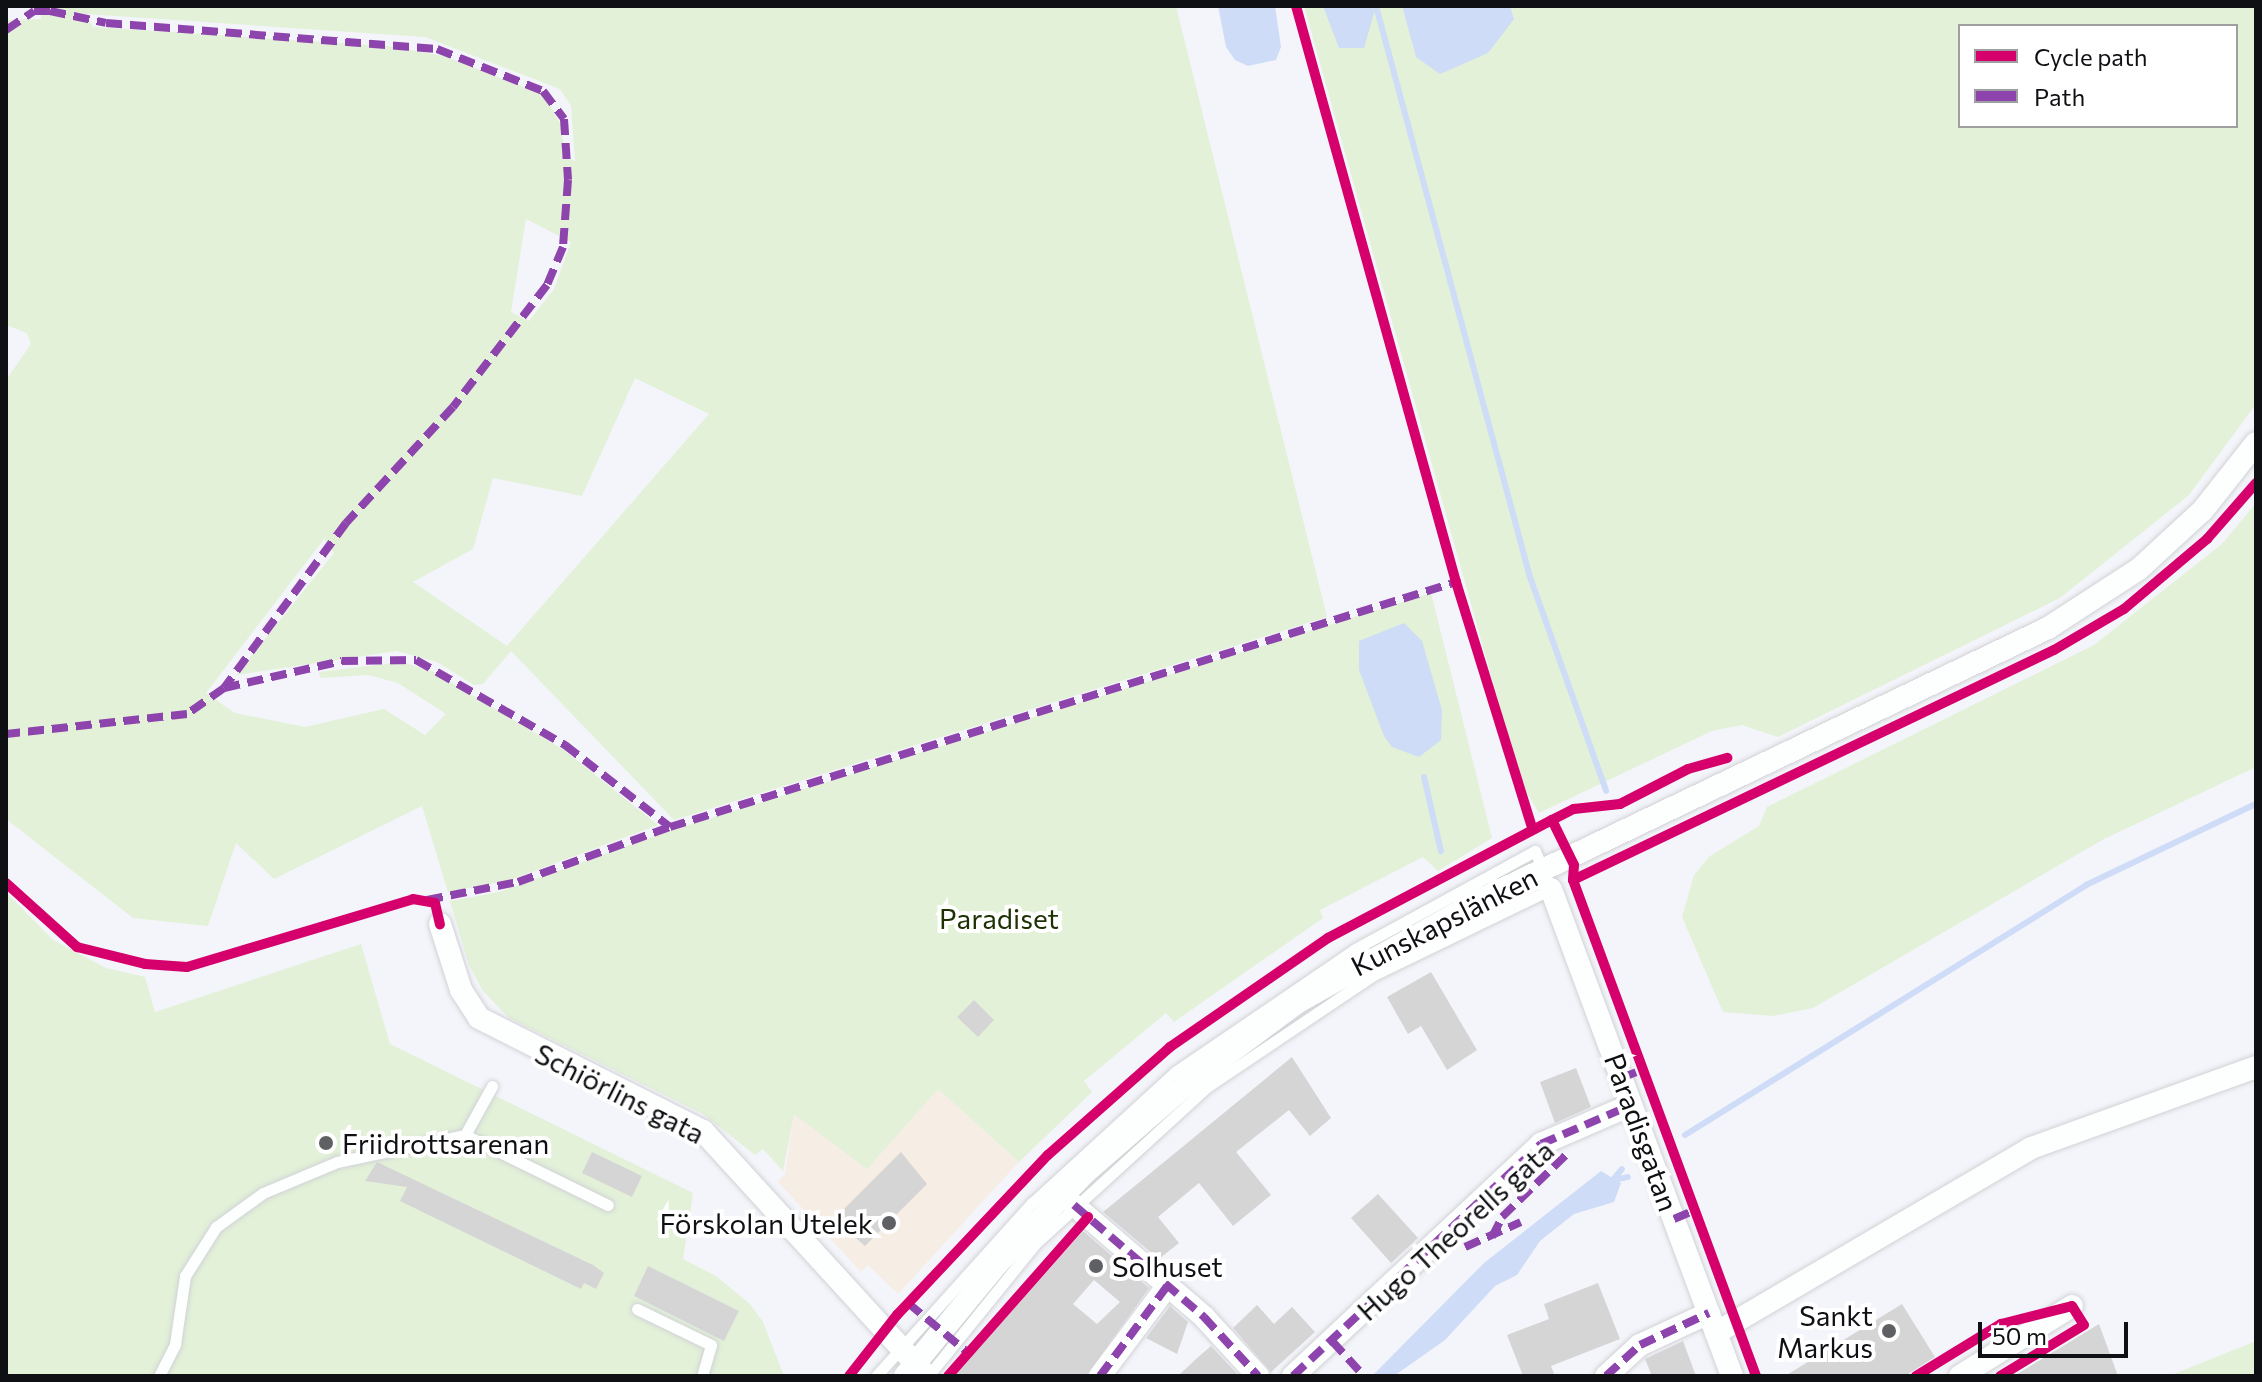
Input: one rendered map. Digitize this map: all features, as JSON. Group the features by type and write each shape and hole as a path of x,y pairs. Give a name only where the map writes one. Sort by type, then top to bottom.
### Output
{"street":[{"name":"Kunskapslänken","path":"915,1368 1044,1212 1186,1085 1364,961 1547,879 2048,628 2139,569 2203,510 2256,443"},
{"name":"Paradisgatan","path":"1547,879 1732,1376"},
{"name":"Schiörlins gata","path":"440,924 461,990 479,1018 703,1131 726,1152 915,1368"},
{"path":"1606,1376 1640,1345 1712,1323 2031,1148 2256,1067"},
{"name":"Hugo Theorells gata","path":"1293,1376 1541,1144 1631,1105"},
{"path":"1074,1205 1168,1285 1258,1376"},
{"path":"1100,1376 1168,1285"},
{"path":"1960,1376 2072,1306"}],"lane":[{"path":"876,1376 915,1368 995,1290 1074,1205 1208,1086 1308,1015 1547,879"},
{"path":"465,1135 492,1086"},
{"path":"159,1376 175,1344 185,1276 207,1239 235,1210 337,1162 465,1135 608,1205"},
{"path":"637,1309 711,1345 702,1376"}],"shaded area":[{"name":"Förskolan Utelek","path":"938,1089 1019,1162 898,1294 868,1265 861,1272 778,1182 785,1174 794,1113"}],"green space":[{"path":"42,6 1176,6 1327,617 674,820 511,651 483,684 474,685 437,662 397,651 236,675 334,553 324,539 206,693 235,713 305,727 384,709 425,735 446,714 398,683 368,675 320,678 319,672 402,662 432,671 564,750 658,825 510,880 448,892 422,806 274,879 236,843 208,926 133,918 6,819 6,380 31,344 27,333 6,325 6,20 41,19","holes":["86,14 425,37 560,89 571,106 575,161 565,158 561,125 544,95 444,56 387,46 93,27","526,219 571,242 554,289 529,321 511,312","635,378 709,414 507,646 413,582 473,549 493,478 582,496"]},
{"path":"1304,6 1402,6 1416,57 1514,19 1510,6 2256,6 2256,404 2189,495 2060,598 1778,737 1742,725 1712,731 1539,813 1521,783"},
{"path":"2256,503 2256,767 2104,839 1813,1008 1773,1016 1723,1012 1682,917 1694,875 1710,856 1759,826 1767,807 2094,645 2222,544"},
{"name":"Paradiset","path":"1431,593 1492,838 1438,871 1423,857 1320,910 1323,918 1174,1022 1166,1013 1084,1081 1092,1092 1019,1162 938,1089 867,1169 794,1114 783,1171 763,1149 755,1155 703,1114 509,1018 483,991 469,965 450,901 499,892 666,832"},
{"name":"Friidrottsarenan","path":"6,892 53,940 106,968 145,977 155,1012 361,944 390,1044 693,1193 683,1259 716,1276 750,1304 763,1322 784,1376 6,1376"},
{"path":"2256,1341 2256,1376 2169,1376"}],"water":[{"path":"1218,6 1275,6 1281,47 1276,60 1248,66 1235,60 1226,47"},
{"path":"1323,6 1376,6 1364,48 1339,48"},
{"path":"1402,6 1510,6 1514,19 1488,53 1440,74 1416,57"},
{"path":"1404,623 1422,641 1442,710 1441,740 1419,757 1392,747 1384,736 1359,670 1359,641"},
{"path":"1601,1171 1621,1183 1614,1202 1574,1214 1540,1241 1517,1275 1495,1286 1445,1340 1394,1376 1372,1376 1484,1263"}],"building":[{"path":"1431,972 1477,1050 1447,1070 1421,1026 1408,1034 1387,997"},
{"path":"974,1000 994,1020 978,1037 957,1017"},
{"path":"1292,1057 1331,1118 1310,1136 1289,1110 1236,1152 1271,1195 1233,1226 1199,1183 1158,1217 1179,1243 1159,1259 1103,1212"},
{"path":"1576,1068 1591,1107 1555,1123 1540,1082"},
{"path":"592,1152 642,1176 632,1197 582,1173"},
{"path":"901,1152 927,1184 865,1246 834,1219"},
{"path":"377,1162 593,1265 604,1273 596,1289 584,1283 581,1289 400,1201 407,1187 365,1181"},
{"path":"1378,1194 1418,1238 1391,1263 1351,1218"},
{"path":"1083,1231 1149,1288 1086,1376 954,1376","holes":["1094,1280 1120,1302 1097,1324 1073,1304"]},
{"path":"648,1266 739,1311 724,1341 634,1296"},
{"path":"1598,1283 1620,1339 1551,1366 1555,1376 1523,1376 1507,1335 1549,1319 1544,1304"},
{"name":"Sankt Markus","path":"1902,1304 1935,1357 1905,1376 1785,1376"},
{"path":"1257,1305 1274,1324 1292,1307 1315,1332 1271,1372 1233,1328"},
{"path":"1170,1306 1188,1322 1177,1354 1146,1338"},
{"path":"2099,1324 2118,1376 2014,1376"},
{"path":"1683,1341 1696,1376 1652,1376 1645,1359"},
{"path":"1211,1346 1239,1376 1178,1376 1197,1358"}],"waterway":[{"path":"1376,6 1530,577 1606,791"},
{"path":"1424,777 1441,851"},
{"path":"1685,1135 2086,885 2256,804"},
{"path":"1613,1180 1622,1169"},
{"path":"1613,1180 1628,1177"}],"marked path":[{"path":"6,30 34,11 50,11 106,23 437,49 543,91 564,119 568,180 563,247 547,285 453,407 346,523 224,688 187,714 6,734"},
{"path":"224,688 342,661 416,660 565,745 670,827 1456,582"},
{"path":"427,900 518,882 670,827"},
{"path":"1621,1078 1642,1070"},
{"path":"1293,1376 1541,1144 1631,1105"},
{"path":"1492,1237 1502,1217 1567,1154"},
{"path":"1074,1205 1204,1317 1258,1376"},
{"path":"1674,1219 1695,1210"},
{"path":"1465,1247 1521,1222"},
{"path":"1100,1376 1168,1285"},
{"path":"908,1303 967,1352"},
{"path":"1606,1376 1640,1345 1709,1313"},
{"path":"1332,1341 1364,1376"}],"cycle path":[{"path":"1296,6 1456,582 1532,827"},
{"path":"1573,880 2054,650 2124,609 2207,539 2256,483"},
{"path":"1552,820 1574,809 1620,804 1688,769 1727,758"},
{"path":"849,1376 897,1315 1048,1155 1170,1047 1328,938 1552,820 1574,865 1573,880 1756,1376"},
{"path":"6,883 77,947 145,964 187,967 413,899 435,903 440,924"},
{"path":"948,1376 1088,1217"},
{"path":"1916,1376 2001,1324 2072,1306 2084,1325 2000,1376"}],"place":[{"name":"Friidrottsarenan","path":"326,1143"},
{"name":"Förskolan Utelek","path":"889,1223"},
{"name":"Solhuset","path":"1096,1266"},
{"name":"Sankt Markus","path":"1889,1331"}]}
